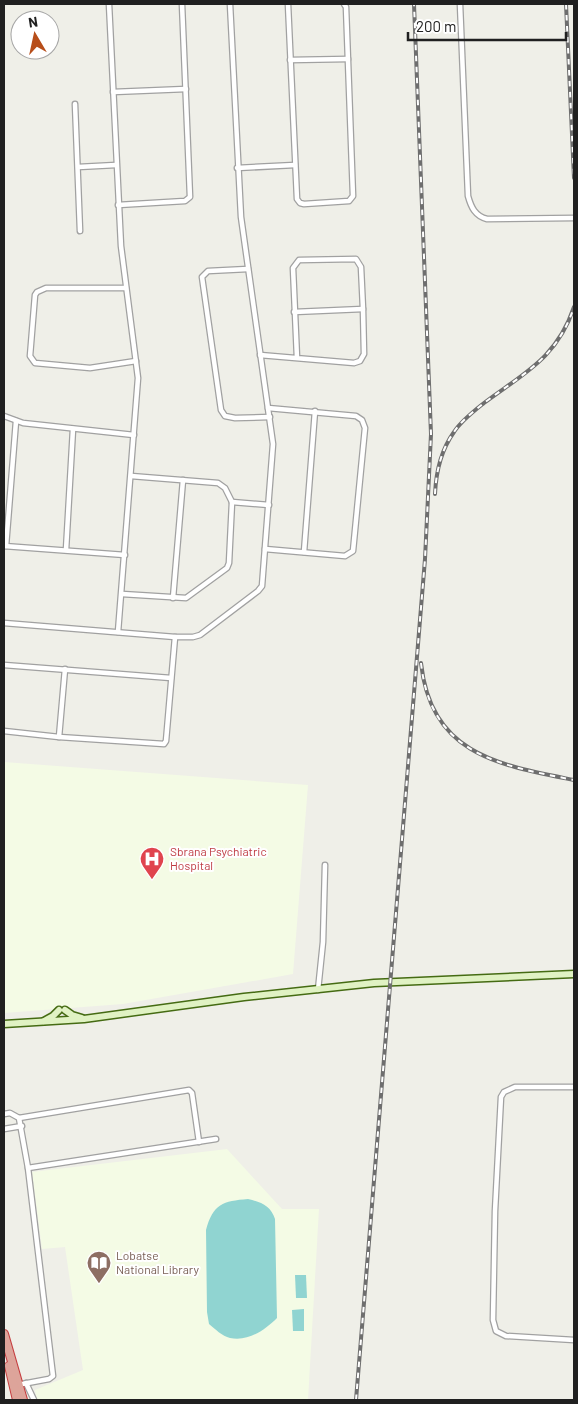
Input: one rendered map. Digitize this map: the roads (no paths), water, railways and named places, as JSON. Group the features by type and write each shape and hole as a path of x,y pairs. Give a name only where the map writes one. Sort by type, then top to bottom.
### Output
{"highway":[{"path":"4,1334 20,1384 23,1400"},
{"path":"4,1338 20,1384 17,1400"}],"street":[{"path":"109,4 121,246 138,378 118,632"},
{"path":"118,205 185,201 189,198 182,4"},
{"path":"4,622 193,637 200,635 262,586 273,444 241,217 230,4"},
{"path":"288,4 297,199 304,204 349,200 353,196 346,7 344,4"},
{"path":"460,4 468,196 470,205 477,214 487,219 574,218"},
{"path":"290,60 348,58"},
{"path":"113,92 186,89"},
{"path":"75,104 80,231"},
{"path":"78,167 116,165"},
{"path":"237,168 295,165"},
{"path":"260,355 297,358 358,362 364,354 361,267 356,259 299,260 293,268 297,358"},
{"path":"248,269 208,272 202,277 221,410 225,416 235,418 270,417"},
{"path":"126,288 46,288 37,292 35,295 30,356 35,363 87,368 136,361"},
{"path":"294,312 363,309"},
{"path":"266,549 345,556 354,549 365,428 362,420 356,416 268,408"},
{"path":"304,552 315,411"},
{"path":"4,416 16,421 134,435"},
{"path":"16,421 5,546 125,555"},
{"path":"66,550 74,429"},
{"path":"122,594 173,598 189,597 228,566 232,502 225,488 220,483 131,476"},
{"path":"173,598 183,480"},
{"path":"232,502 269,505"},
{"path":"4,731 59,737 164,744 166,741 175,637"},
{"path":"4,665 171,678"},
{"path":"59,737 65,669"},
{"path":"318,990 323,942 325,865"},
{"path":"4,1024 84,1019 244,997 374,983 574,974"},
{"path":"40,1023 62,1010 84,1019"},
{"path":"574,1087 515,1087 504,1092 501,1097 492,1320 496,1332 506,1336 574,1340"},
{"path":"4,1114 10,1113 19,1118 189,1090 192,1093 199,1142"},
{"path":"19,1118 22,1126 28,1168 53,1376 49,1379 20,1384"},
{"path":"4,1129 22,1126"},
{"path":"28,1168 216,1139"},
{"path":"20,1384 34,1400"}],"railway":[{"path":"356,1400 425,559 431,434 414,4"},
{"path":"566,4 574,178"},
{"path":"435,494 438,469 449,439 457,428 476,409 526,373 549,352 567,325 574,307"},
{"path":"421,663 427,694 439,718 454,736 473,750 495,761 574,780"}],"place":[{"name":"Sbrana Psychiatric Hospital","path":"152,880"},
{"name":"Lobatse National Library","path":"99,1284"}]}
